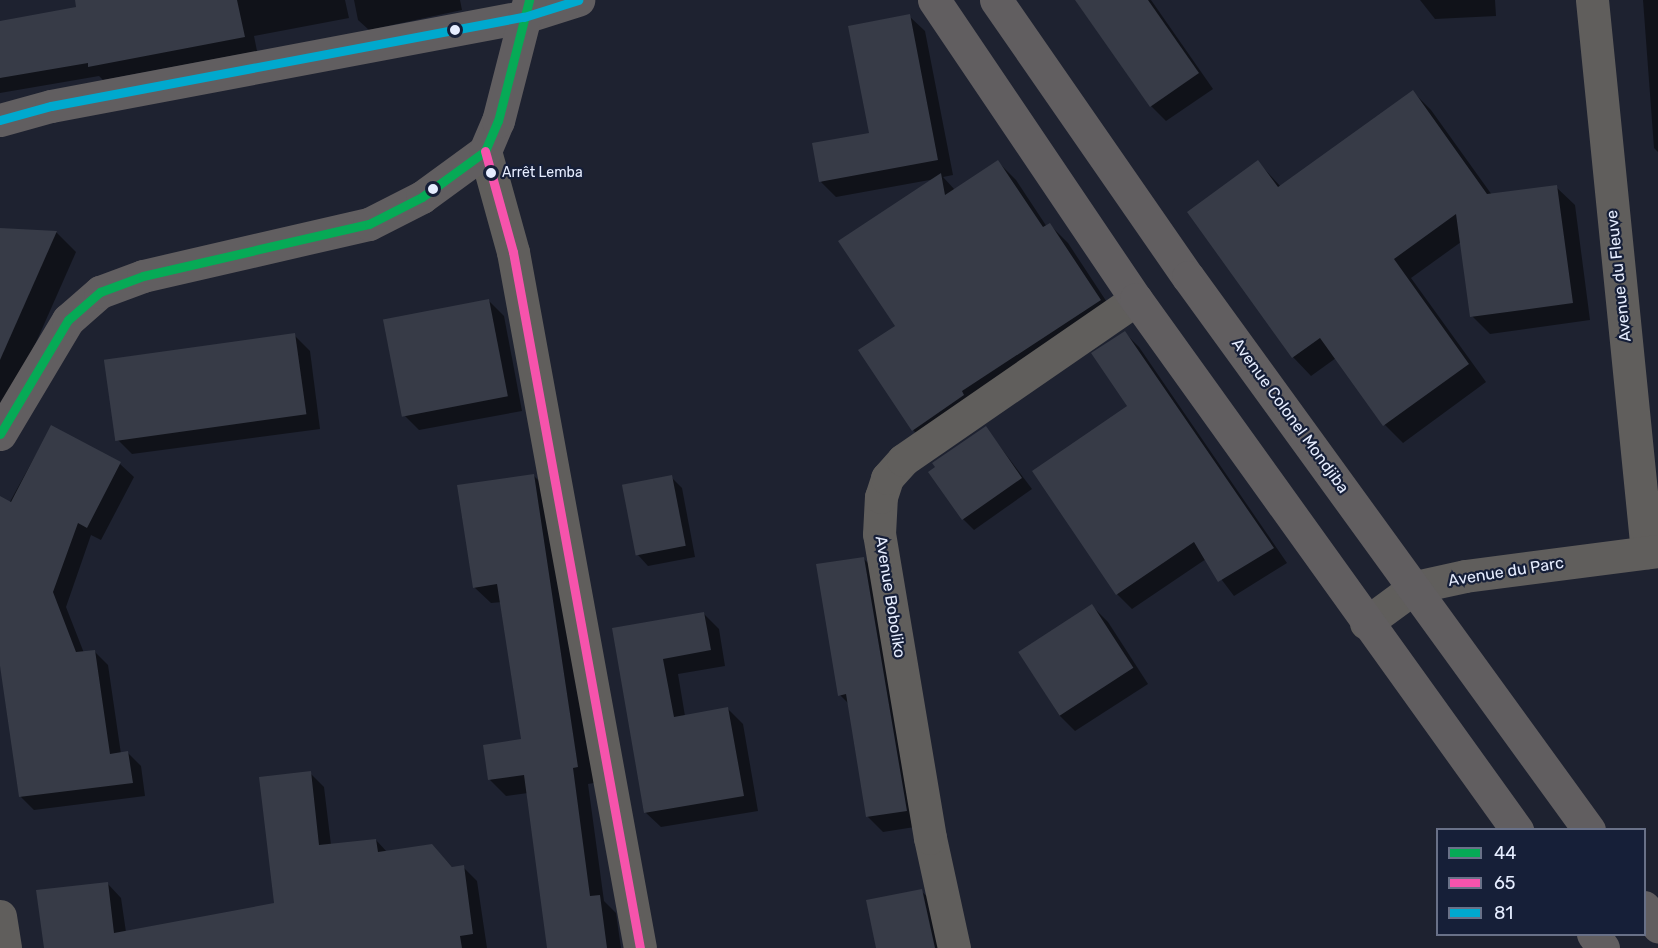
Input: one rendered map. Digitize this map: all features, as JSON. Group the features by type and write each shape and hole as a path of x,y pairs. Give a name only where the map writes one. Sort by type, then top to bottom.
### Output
{"main road":[{"path":"0,120 61,104 578,0"},
{"path":"934,0 1136,299 1366,623 1516,828"},
{"name":"Avenue Colonel Mondjiba","path":"996,0 1188,277 1588,828"},
{"path":"0,434 68,320 100,292 143,276 369,224 422,197 485,151 498,122 527,9"},
{"path":"1646,910 1658,926"}],"street":[{"name":"Avenue du Fleuve","path":"1592,0 1652,551"},
{"path":"485,151 515,262 640,948"},
{"name":"Avenue Boboliko","path":"954,948 930,838 879,534 881,497 887,478 903,460 1136,299"},
{"name":"Avenue du Parc","path":"1366,623 1415,587 1465,576 1652,551"},
{"path":"0,916 5,948"}],"building":[{"path":"75,0 237,0 245,37 88,67 88,63 0,78 0,21 76,7"},
{"path":"1075,0 1148,0 1199,73 1150,107"},
{"path":"910,14 938,160 819,182 812,143 869,133 848,26"},
{"path":"1413,90 1487,194 1557,185 1573,303 1470,317 1456,214 1394,259 1469,364 1383,426 1320,338 1292,358 1187,212 1258,160 1278,187"},
{"path":"998,160 1043,227 1050,223 1101,300 962,391 964,395 912,431 858,350 895,326 838,241 941,173 945,195"},
{"path":"0,228 57,231 0,360"},
{"path":"489,299 508,396 402,417 383,320"},
{"path":"1125,331 1274,548 1218,582 1194,542 1116,595 1032,471 1127,406 1091,353"},
{"path":"295,333 306,414 115,441 104,360"},
{"path":"51,425 121,462 87,528 78,523 53,592 76,652 95,650 110,754 128,751 133,783 19,797 0,666 0,496 11,502"},
{"path":"986,426 1022,478 962,520 928,472 935,467 932,463"},
{"path":"534,474 578,767 573,768 590,896 600,895 607,948 547,948 524,775 488,780 483,745 521,739 497,584 473,588 457,485"},
{"path":"672,475 686,546 636,555 622,485"},
{"path":"864,557 907,811 866,817 846,694 838,696 816,564"},
{"path":"1092,604 1133,668 1060,716 1018,652"},
{"path":"704,612 711,650 663,659 674,717 728,707 744,796 644,813 612,628"},
{"path":"311,771 319,845 376,839 378,852 432,844 452,867 464,865 473,934 460,936 462,948 44,948 36,890 108,882 114,933 274,903 259,777"},
{"path":"922,889 935,948 876,948 866,900"}],"transit line":[{"name":"44","path":"0,434 68,320 100,292 143,276 369,224 422,197 485,151 498,121 529,0"},
{"name":"81","path":"0,120 51,106 524,17 578,0"},
{"name":"65","path":"485,151 513,252 640,948"}],"place":[{"name":"Arrêt Lemba","path":"491,173"}]}
